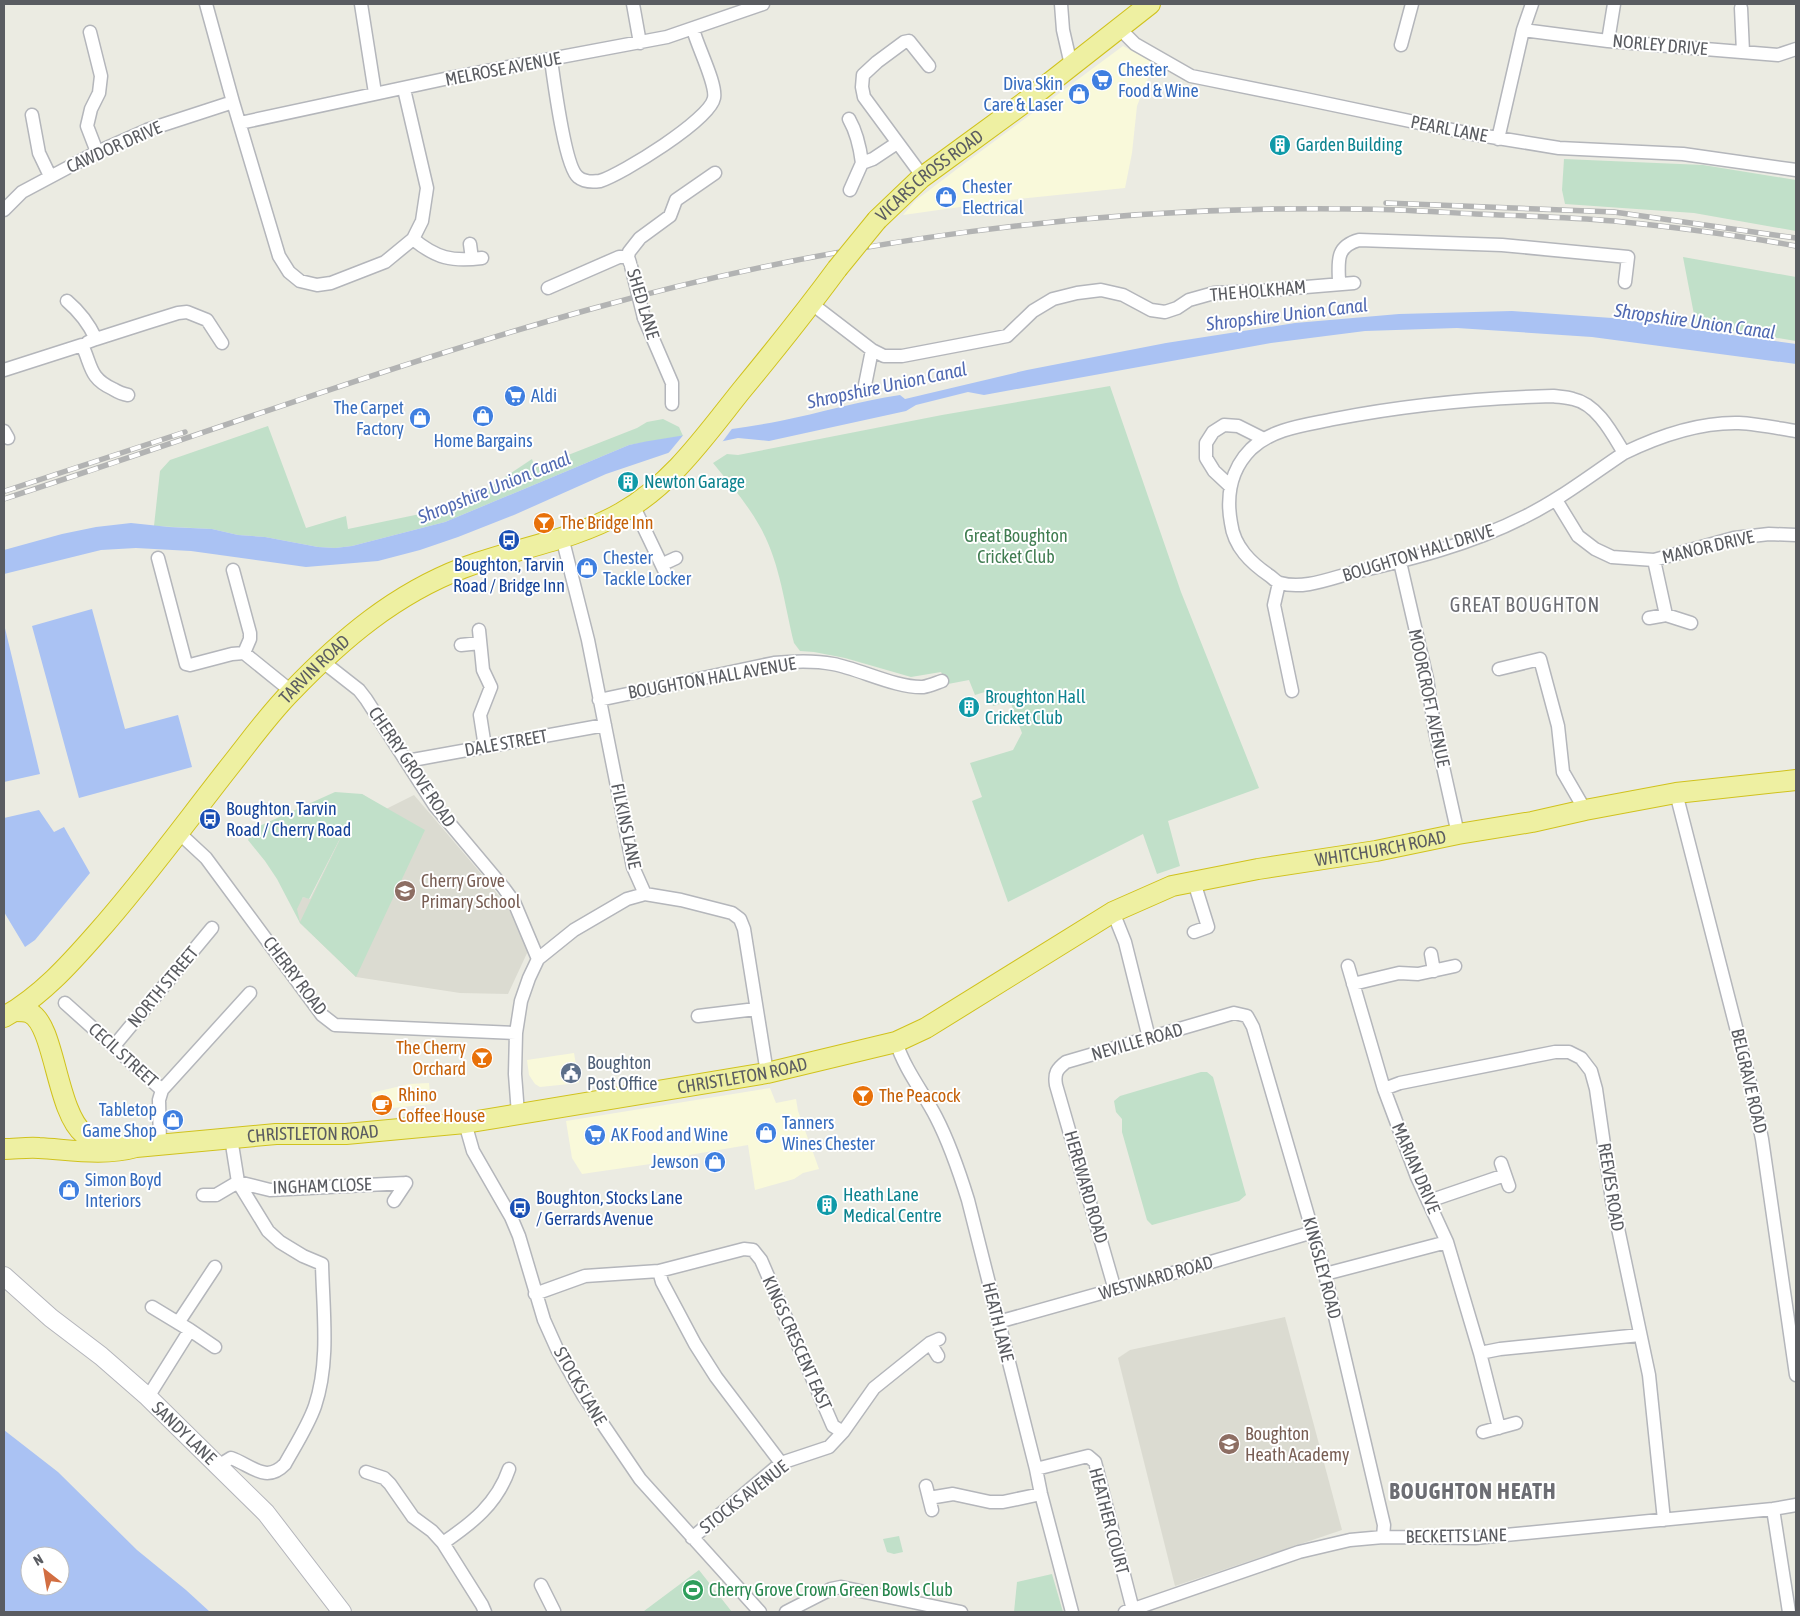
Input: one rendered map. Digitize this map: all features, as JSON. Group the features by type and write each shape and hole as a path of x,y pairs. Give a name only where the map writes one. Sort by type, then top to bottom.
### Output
{"highway":[{"name":"VICARS CROSS ROAD","path":"708,432 812,304 837,269 877,220 923,177 1029,99 1071,64 1150,4"},
{"name":"TARVIN ROAD","path":"10,1014 54,980 129,897 274,710 322,661 365,624 407,594 465,567 521,548 562,537 618,514 672,475 708,432"},
{"name":"WHITCHURCH ROAD","path":"989,988 1113,912 1172,886 1258,869 1376,851 1676,793 1796,780"},
{"path":"37,1147 60,1138 66,1130 67,1110 43,1018 43,1003 54,980"},
{"name":"CHRISTLETON ROAD","path":"4,1149 37,1147 119,1152 136,1147 276,1134 346,1134 464,1123 767,1073 896,1042 926,1028 989,988"},
{"path":"10,1014 30,1013 38,1019 46,1035"},
{"path":"67,1110 84,1135 99,1142 136,1147"}],"main road":[{"name":"SANDY LANE","path":"4,1276 51,1318 101,1356 148,1397 266,1513 342,1612"}],"street":[{"path":"206,4 233,102 280,256 288,272 300,281 317,285 331,283 385,262 413,239 422,221 427,188 404,89"},
{"path":"361,4 375,94"},
{"path":"633,4 640,42"},
{"name":"MELROSE AVENUE","path":"240,123 449,78 667,37 763,4"},
{"path":"1062,4 1063,30 1071,64"},
{"path":"1401,46 1412,4"},
{"path":"1498,139 1522,30 1532,4"},
{"path":"1608,41 1614,4"},
{"path":"1741,8 1744,52"},
{"name":"PEARL LANE","path":"1119,28 1135,44 1191,76 1498,139 1559,148 1683,154 1796,170"},
{"path":"551,60 572,170 581,179 597,181 607,178 646,157 689,127 702,116 712,103 714,90 693,29"},
{"name":"NORLEY DRIVE","path":"1522,30 1608,41 1744,52 1778,54 1796,49"},
{"path":"90,32 101,76 99,93 90,109 88,126 98,152"},
{"path":"923,177 864,97 862,87 863,75 904,42 909,41 929,66"},
{"name":"CAWDOR DRIVE","path":"4,210 22,192 98,152 147,130 233,102"},
{"path":"32,115 39,153 50,176"},
{"path":"849,119 856,131 862,163 850,190"},
{"path":"862,163 874,159 897,142"},
{"path":"630,261 629,252 640,238 670,216 676,200 715,173"},
{"path":"413,239 440,256 460,260 477,258 470,244"},
{"path":"1339,284 1338,260 1340,251 1351,242 1358,240 1502,245 1628,257 1625,282"},
{"name":"SHED LANE","path":"548,288 619,257 630,261 644,318 672,383 672,404"},
{"name":"THE HOLKHAM","path":"812,304 872,350 884,356 902,356 1007,336 1033,311 1053,299 1077,293 1100,290 1123,295 1151,310 1165,312 1177,308 1189,300 1214,293 1354,283"},
{"path":"67,302 82,315 96,339"},
{"path":"4,370 178,313 187,312 207,320 222,343"},
{"path":"82,345 94,375 98,380 120,393 128,395"},
{"path":"865,385 872,350"},
{"name":"BOUGHTON HALL DRIVE","path":"1553,396 1574,399 1588,406 1608,427 1624,453 1556,500 1524,518 1490,533 1400,562 1303,586 1279,583 1255,566 1238,546 1231,527 1228,508 1230,486 1237,466 1264,439 1291,428 1371,412 1493,398 1553,396"},
{"path":"1624,453 1671,433 1704,426 1738,423 1796,431"},
{"path":"1230,486 1214,471 1206,458 1206,443 1213,432 1224,425 1238,426 1264,439"},
{"name":"MANOR DRIVE","path":"1556,500 1578,536 1595,549 1612,557 1654,560 1734,538 1769,534 1796,535"},
{"path":"633,505 664,569 676,558"},
{"name":"FILKINS LANE","path":"562,537 582,610 633,867 645,894"},
{"path":"158,558 186,664 190,665 232,654 244,653 291,691"},
{"path":"1654,560 1666,615"},
{"name":"MOORCROFT AVENUE","path":"1400,562 1427,679 1435,730 1458,834"},
{"path":"233,570 250,634 250,639 244,653"},
{"path":"1279,583 1274,604 1292,690"},
{"path":"1649,618 1666,615 1691,623"},
{"path":"462,645 480,636 483,670 491,686 480,715 485,747"},
{"path":"1499,669 1540,659 1558,726 1563,772 1585,810"},
{"name":"CHERRY GROVE ROAD","path":"322,661 359,690 440,813 514,902 538,959"},
{"name":"BOUGHTON HALL AVENUE","path":"599,700 774,663 798,661 832,664 856,669 912,686 925,687 942,681"},
{"name":"DALE STREET","path":"407,761 605,725"},
{"name":"BELGRAVE ROAD","path":"1676,793 1755,1104 1762,1139 1796,1374"},
{"name":"CHERRY ROAD","path":"178,832 206,858 322,1015 335,1025 516,1033"},
{"path":"1194,882 1208,927 1194,932"},
{"path":"518,1114 516,1033 521,1001 538,959 582,925 626,899 645,894 689,902 732,913 740,919 744,928 767,1073"},
{"path":"1113,912 1125,942 1149,1038"},
{"name":"NORTH STREET","path":"114,1046 212,928"},
{"path":"1431,954 1434,971"},
{"name":"MARIAN DRIVE","path":"1348,966 1384,1089 1417,1177 1447,1242 1480,1353 1499,1428"},
{"path":"1353,984 1399,973 1418,974 1455,966"},
{"path":"162,1090 250,994"},
{"name":"CECIL STREET","path":"65,1003 162,1090 159,1100 160,1145"},
{"path":"698,1016 756,1009"},
{"name":"NEVILLE ROAD","path":"1056,1085 1057,1070 1066,1062 1234,1013"},
{"name":"KINGSLEY ROAD","path":"1234,1013 1247,1016 1253,1027 1313,1232 1325,1274 1384,1525 1384,1537"},
{"name":"HEATH LANE","path":"896,1042 901,1056 935,1115 955,1158 968,1200 1036,1469 1040,1494 1072,1612"},
{"name":"REEVES ROAD","path":"1384,1089 1400,1083 1555,1052 1569,1052 1581,1058 1591,1070 1596,1089 1612,1200 1649,1375 1664,1520"},
{"name":"HEREWARD ROAD","path":"1056,1085 1115,1290"},
{"name":"STOCKS LANE","path":"464,1123 473,1151 511,1217 519,1236 535,1294 557,1349 608,1434 640,1479 760,1612"},
{"path":"218,1466 231,1458 260,1472 270,1474 278,1472 285,1464 314,1408 324,1364 322,1264 303,1256 280,1242 268,1231 238,1182 231,1138"},
{"path":"1429,1201 1505,1174"},
{"path":"203,1195 216,1195 238,1182"},
{"name":"INGHAM CLOSE","path":"238,1182 270,1190 406,1183 394,1201"},
{"name":"WESTWARD ROAD","path":"998,1322 1313,1232"},
{"path":"1325,1274 1447,1242"},
{"name":"KINGS CRESCENT EAST","path":"659,1271 744,1249 754,1250 761,1260 834,1426 843,1432"},
{"path":"178,1323 215,1267"},
{"path":"535,1294 585,1276 659,1271 662,1282 695,1344 716,1377 781,1463"},
{"path":"152,1307 215,1347"},
{"path":"148,1397 190,1330"},
{"path":"1480,1353 1500,1349 1640,1335"},
{"name":"STOCKS AVENUE","path":"692,1538 781,1463 829,1446 843,1432 874,1388 935,1341 938,1356"},
{"path":"1483,1432 1516,1423"},
{"name":"HEATHER COURT","path":"1036,1469 1088,1456 1095,1462 1129,1611"},
{"path":"443,1543 483,1513 509,1486 509,1469"},
{"path":"366,1472 384,1478 413,1517 432,1530 443,1543 485,1612"},
{"path":"929,1498 953,1494 990,1502 1003,1502 1040,1494"},
{"name":"BECKETTS LANE","path":"1129,1611 1299,1552 1350,1540 1384,1537 1475,1538 1773,1509 1796,1505"},
{"path":"1773,1509 1789,1612"},
{"path":"541,1585 554,1612"},
{"path":"786,1612 831,1589 841,1587 961,1612"}],"shaded area":[{"path":"1123,46 1154,63 1137,106 1132,153 1125,188 1010,200 903,215 915,201"},
{"name":"Cherry Grove Primary School","path":"362,794 386,809 414,795 490,884 511,912 528,951 508,994 460,993 356,977 300,923 296,909 303,897 310,899"},
{"path":"574,1053 579,1083 540,1087 535,1084 529,1075 527,1060"},
{"path":"429,1083 431,1104 374,1110 371,1093 409,1084"},
{"path":"770,1088 776,1103 796,1099 798,1111 819,1169 803,1173 794,1179 755,1190 748,1145 689,1155 689,1162 679,1163 678,1160 582,1174 572,1158 566,1121"},
{"name":"Boughton Heath Academy","path":"1285,1317 1342,1530 1175,1586 1118,1358 1130,1350"}],"green space":[{"path":"1564,159 1703,165 1796,180 1796,231 1694,213 1565,204 1562,190"},
{"path":"1683,257 1796,277 1796,341 1696,325"},
{"name":"Great Boughton Cricket Club","path":"1110,386 1181,592 1259,788 1168,821 1180,866 1157,874 1143,834 1008,902 972,801 982,797 970,763 1013,750 1022,733 1010,701 993,706 988,691 975,695 969,680 948,684 941,672 911,677 845,658 800,651 794,643 781,582 766,539 749,508 713,463 727,454 738,455 942,415"},
{"path":"663,419 679,427 683,436 629,445 445,522 352,546 318,547 265,537 238,535 212,529 154,526 160,471 170,460 268,426 306,528 346,516 348,529 444,509 484,491 532,459 535,468 637,428 647,422"},
{"path":"335,792 362,794 425,830 356,977 300,923 277,879 248,840 253,829","holes":["349,821 300,922 297,909 303,897 309,899"]},
{"path":"1201,1072 1207,1072 1213,1077 1246,1195 1239,1201 1152,1225 1147,1220 1122,1132 1122,1119 1116,1112 1114,1101 1120,1096"},
{"path":"899,1536 903,1552 894,1554 887,1552 883,1539"},
{"name":"Cherry Grove Crown Green Bowls Club","path":"699,1570 732,1612 644,1611"},
{"path":"1052,1574 1063,1612 1014,1612 1017,1582"}],"water":[{"path":"1512,311 1612,318 1796,344 1796,364 1592,337 1457,328 1365,331 1271,343 984,395 968,392 916,405 906,411 769,441 738,438 671,452 606,474 514,515 458,537 420,550 378,561 306,567 191,551 136,548 101,550 4,574 4,550 62,534 96,527 131,523 212,529 238,535 265,537 318,547 352,546 445,522 629,445 780,421 900,395 905,399 1027,370 1166,343 1295,323 1399,314"},
{"path":"92,609 125,729 178,715 192,767 79,798 32,626"},
{"path":"4,624 40,774 4,782"},
{"path":"39,810 54,832 64,827 90,873 35,940 25,947 4,912 4,818"},
{"path":"4,1430 58,1472 137,1550 210,1612 4,1612"}],"pier":[{"path":"734,426 720,445 666,456 685,433"}],"railway":[{"path":"1386,203 1614,212 1796,238"},
{"path":"4,499 443,353 591,309 779,264 874,246 970,232 1066,221 1163,213 1260,209 1371,209 1614,221 1751,238 1796,246"},
{"path":"5,491 185,432"}],"place":[{"name":"Chester Food & Wine","path":"1102,80"},
{"name":"Diva Skin Care & Laser","path":"1079,94"},
{"name":"Garden Building","path":"1280,145"},
{"name":"Chester Electrical","path":"946,197"},
{"name":"Aldi","path":"515,396"},
{"name":"Home Bargains","path":"483,416"},
{"name":"The Carpet Factory","path":"420,418"},
{"name":"Newton Garage","path":"628,482"},
{"name":"The Bridge Inn","path":"544,523"},
{"name":"Boughton, Tarvin Road / Bridge Inn","path":"509,540"},
{"name":"Chester Tackle Locker","path":"587,568"},
{"name":"Broughton Hall Cricket Club","path":"969,707"},
{"name":"Boughton, Tarvin Road / Cherry Road","path":"210,819"},
{"name":"Cherry Grove Primary School","path":"405,891"},
{"name":"The Cherry Orchard","path":"482,1058"},
{"name":"Boughton Post Office","path":"571,1073"},
{"name":"The Peacock","path":"863,1096"},
{"name":"Rhino Coffee House","path":"382,1105"},
{"name":"Tabletop Game Shop","path":"173,1120"},
{"name":"Tanners Wines Chester","path":"766,1133"},
{"name":"AK Food and Wine","path":"595,1135"},
{"name":"Jewson","path":"715,1162"},
{"name":"Simon Boyd Interiors","path":"69,1190"},
{"name":"Heath Lane Medical Centre","path":"827,1205"},
{"name":"Boughton, Stocks Lane / Gerrards Avenue","path":"520,1208"},
{"name":"Boughton Heath Academy","path":"1229,1444"},
{"name":"Cherry Grove Crown Green Bowls Club","path":"693,1590"}],"district":[{"name":"GREAT BOUGHTON","path":"1525,605"},
{"name":"BOUGHTON HEATH","path":"1473,1491"}],"water label":[{"name":"Shropshire Union Canal","path":"1287,314"},
{"name":"Shropshire Union Canal","path":"1695,321"},
{"name":"Shropshire Union Canal","path":"887,385"},
{"name":"Shropshire Union Canal","path":"494,487"}]}
